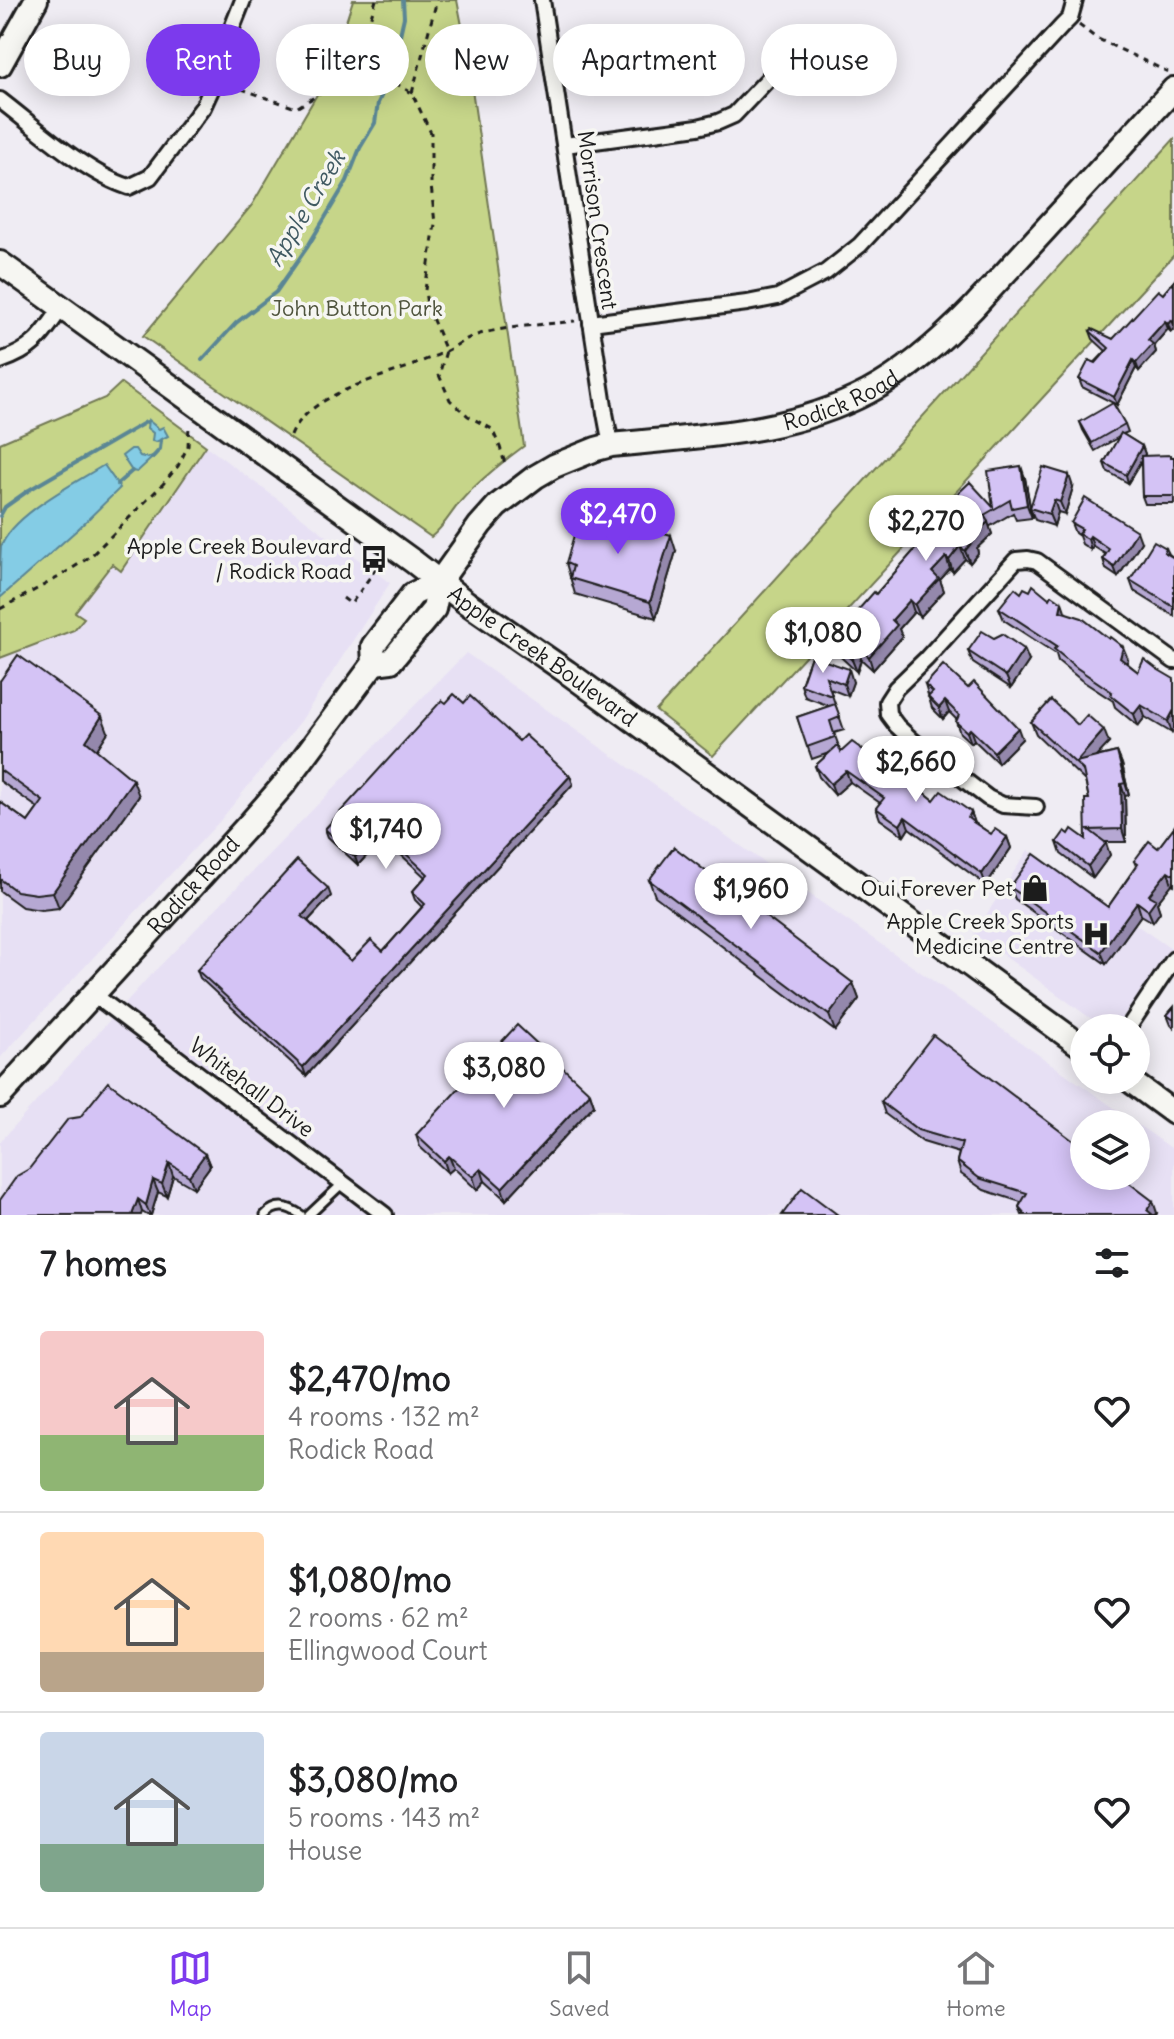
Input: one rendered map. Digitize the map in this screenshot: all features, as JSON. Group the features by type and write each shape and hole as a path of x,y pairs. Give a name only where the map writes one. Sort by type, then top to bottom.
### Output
{"main road":[{"path":"0,65 36,0"},
{"name":"Rodick Road","path":"0,1096 285,783 374,663 373,646 413,594 440,581 497,506 554,466 596,449 729,433 802,419 868,392 891,378 945,337 1174,89"},
{"name":"Apple Creek Boulevard","path":"0,263 1070,1038"},
{"path":"1148,1094 1174,1113"}],"street":[{"path":"234,24 243,0"},
{"name":"Morrison Crescent","path":"542,0 611,445"},
{"path":"591,323 778,297 826,272 860,245 1070,18 1075,0"},
{"path":"565,145 718,122 734,115 761,86"},
{"path":"0,100 94,171 129,187 150,177 208,96"},
{"path":"0,361 23,353 62,307"},
{"path":"1036,807 1003,805 988,798 913,741 888,714 887,702 896,688 1008,568 1016,560 1037,561 1174,661"},
{"path":"1137,1014 1174,959"},
{"name":"Whitehall Drive","path":"93,994 385,1215"}],"lane":[{"path":"309,1215 343,1183"},
{"path":"265,1215 273,1208 285,1206 301,1215"}],"path":[{"path":"369,24 376,0"},
{"path":"412,93 437,0"},
{"path":"1070,18 1096,38 1174,75"},
{"path":"409,91 431,133 435,224 425,290 427,306 446,351 439,375 450,400 468,416 492,429 505,464"},
{"path":"260,96 296,108 316,96"},
{"path":"291,436 295,425 317,406 357,383 413,365 471,337 511,328 575,321"},
{"path":"0,609 91,556 178,466 188,446 189,426"},
{"path":"343,598 351,604 377,567"}],"shaded area":[{"path":"206,446 390,583 301,721 219,822 0,1058 0,658 74,630 83,619 74,612 112,563 122,571"},
{"path":"466,653 1070,1077 1070,1094 1094,1094 1117,1110 1070,1110 1070,1190 1150,1190 1150,1133 1174,1150 1174,1215 0,1215 0,1142 145,981"},
{"path":"1028,850 1174,951 1125,1014 1085,1014 974,934"}],"green space":[{"name":"John Button Park","path":"353,0 457,0 462,24 425,24 425,96 473,96 524,446 474,487 431,537 143,336 252,205 316,96 409,96 409,24 345,24"},
{"path":"1174,139 1174,255 713,756 656,711"},
{"path":"121,383 206,446 121,571 112,564 75,612 84,618 74,630 0,658 0,443 105,398"}],"water":[{"path":"148,420 159,429 163,427 168,436 152,441 153,433 147,428"},
{"path":"135,449 140,456 152,456 137,472 132,471 122,456"},
{"path":"104,465 120,488 0,598 1,547 7,535 46,501"}],"building":[{"path":"1174,281 1174,323 1165,321 1148,340 1153,344 1136,363 1133,360 1114,397 1079,379 1089,360 1096,363 1109,348 1090,331 1092,329 1113,339 1158,290 1163,294"},
{"path":"1113,403 1125,424 1092,443 1080,422"},
{"path":"1121,433 1142,446 1126,475 1104,463"},
{"path":"1141,456 1174,457 1174,496 1142,496"},
{"path":"1021,466 1027,505 1012,508 1010,500 984,515 988,522 971,538 974,540 965,551 960,546 949,560 946,557 932,572 939,579 915,605 910,600 892,620 897,625 869,657 857,646 852,660 826,636 848,613 852,617 874,592 876,594 953,506 949,502 970,482 993,507 988,471"},
{"path":"1043,467 1069,475 1060,502 1054,500 1049,514 1030,508"},
{"path":"1085,498 1137,531 1114,567 1103,559 1109,549 1090,536 1088,539 1078,534 1082,529 1071,523"},
{"path":"593,511 671,535 650,602 570,578 573,566 566,563 579,518 590,522"},
{"path":"1154,541 1166,548 1164,552 1174,558 1174,607 1130,580"},
{"path":"1033,585 1050,599 1052,595 1062,602 1060,611 1082,618 1123,647 1120,658 1138,672 1144,659 1174,679 1174,710 1168,721 1141,705 1134,714 1110,695 1112,692 1054,649 1057,646 999,608 1015,588 1021,593 1024,588 1030,591"},
{"path":"982,631 994,638 1002,634 1024,649 1006,676 968,651"},
{"path":"18,655 102,716 86,741 133,780 53,892 36,894 16,891 0,879 0,802 28,822 43,801 0,770 0,681"},
{"path":"811,656 849,669 844,684 826,677 832,696 801,685"},
{"path":"943,665 968,688 974,682 1018,728 994,752 970,729 967,732 956,722 959,715 945,701 939,708 928,697 933,692 925,685"},
{"path":"454,694 464,703 470,696 519,741 525,735 570,776 303,1067 197,970 297,860 328,888 302,916 351,961 371,940 383,951 425,904 412,892 428,874 380,830 355,857 325,829 442,700 446,703"},
{"path":"1051,700 1078,725 1087,715 1104,730 1076,762 1117,752 1125,783 1121,784 1122,829 1089,830 1106,843 1088,866 1057,842 1065,831 1069,834 1072,829 1086,839 1085,799 1089,799 1083,770 1031,722"},
{"path":"835,704 840,717 830,721 835,737 807,747 797,717"},
{"path":"852,742 883,764 889,756 918,773 914,784 934,800 941,791 971,812 968,818 973,822 991,834 995,829 1007,837 982,874 905,817 900,825 876,808 884,798 846,771 831,784 815,766 838,745 841,752"},
{"path":"1174,827 1174,875 1168,871 1149,895 1156,899 1148,910 1137,902 1101,952 1010,887 1034,854 1108,907 1138,864 1134,861 1149,841 1158,848"},
{"path":"674,847 853,983 829,1015 649,880"},
{"path":"1174,1007 1174,1020 1167,1015"},
{"path":"517,1025 590,1093 502,1188 481,1169 473,1177 449,1156 444,1161 416,1135"},
{"path":"933,1035 1070,1138 1070,1190 1138,1190 1153,1201 1147,1210 1153,1215 1026,1215 1019,1207 1027,1193 979,1178 957,1161 962,1143 918,1130 881,1102"},
{"path":"108,1082 205,1154 189,1176 169,1163 162,1184 153,1180 146,1205 138,1199 132,1215 0,1215 0,1200 17,1176 29,1169 68,1119 80,1117"},
{"path":"802,1188 838,1215 782,1215"}],"waterway":[{"name":"Apple Creek","path":"202,360 236,323 276,292 347,181 360,148 375,123 378,103 391,75 404,17 403,0"},
{"name":"Apple Creek","path":"0,516 5,507 29,490 146,422"},
{"name":"Apple Creek","path":"152,458 160,449 161,440"},
{"name":"Apple Creek","path":"117,484 132,471"}],"place":[{"name":"Apple Creek Boulevard / Rodick Road","path":"374,559"},
{"name":"Oui Forever Pet","path":"1035,888"},
{"name":"Apple Creek Sports Medicine Centre","path":"1096,934"}]}
